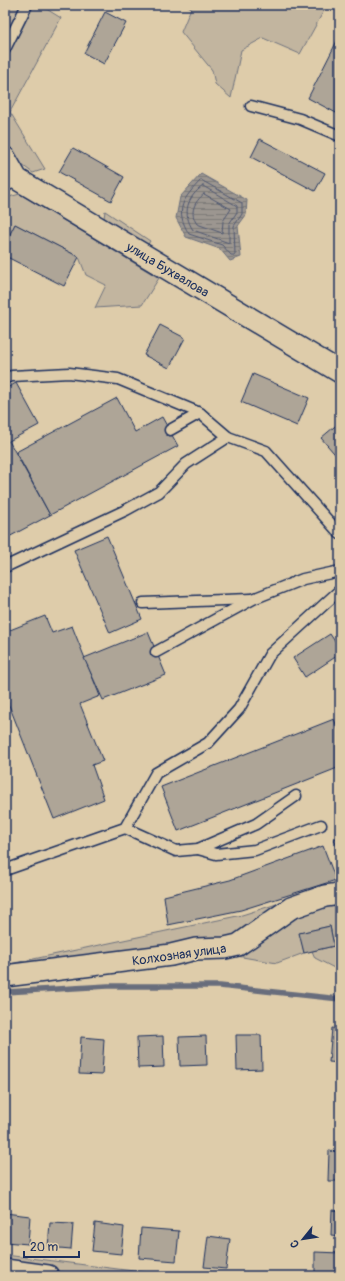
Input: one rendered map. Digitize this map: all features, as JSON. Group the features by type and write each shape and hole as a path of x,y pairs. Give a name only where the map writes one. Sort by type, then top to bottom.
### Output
{"street":[{"name":"улица Бухвалова","path":"5,158 11,183 340,372"},
{"name":"Колхозная улица","path":"5,976 172,955 196,949 232,947 238,945 291,908 325,896 340,894"},
{"path":"5,1270 48,1276"}],"lane":[{"path":"5,49 27,5"},
{"path":"251,106 300,119 340,136"},
{"path":"5,378 69,373 118,379 200,413 228,437 266,451 340,534"},
{"path":"170,430 200,413"},
{"path":"5,567 126,510 159,492 186,464 228,437"},
{"path":"156,652 253,599 303,579 340,571"},
{"path":"5,870 125,828 156,774 208,743 238,709 270,654 340,590"},
{"path":"143,603 253,599"},
{"path":"125,828 176,851 198,849 256,824 296,796"},
{"path":"198,849 216,854 254,850 321,825"}],"shaded area":[{"path":"5,5 21,5 5,35"},
{"path":"34,5 40,5 61,18 10,112 45,169 33,173 22,165 5,141 5,61"},
{"path":"187,5 327,5 300,54 263,38 241,50 231,98 215,84 212,70 181,32 191,8"},
{"path":"20,194 159,278 142,305 95,308 106,285 86,275 79,257 15,224 5,244 5,198"},
{"path":"105,211 150,241 147,246 104,218"},
{"path":"340,884 237,941 5,972 5,965 242,915"},
{"path":"340,898 340,971 315,958 312,951 334,946 330,926 300,933 304,953 277,963 225,954 292,911"},
{"path":"5,1255 174,1276 90,1276 5,1264"}],"water":[{"path":"201,174 247,200 246,215 238,226 241,257 230,261 220,249 186,237 176,218 180,197"}],"building":[{"path":"105,12 126,23 104,64 84,53"},
{"path":"340,35 340,115 308,98"},
{"path":"260,139 325,173 315,191 251,157"},
{"path":"73,148 124,177 111,201 59,172"},
{"path":"15,224 79,257 64,286 5,256 5,244"},
{"path":"160,325 185,338 169,368 144,355"},
{"path":"253,374 309,398 297,426 241,402"},
{"path":"16,383 39,425 9,441 50,515 5,539 5,389"},
{"path":"117,398 135,432 162,417 178,446 50,515 16,452"},
{"path":"340,422 340,460 321,438"},
{"path":"107,536 142,619 110,633 74,550"},
{"path":"45,616 52,633 72,626 100,696 80,704 103,761 92,765 104,799 54,819 5,695 5,632"},
{"path":"148,632 166,675 103,700 84,658"},
{"path":"330,634 340,649 340,654 305,677 293,658"},
{"path":"334,719 340,734 340,767 178,831 161,787"},
{"path":"340,836 340,856 334,839"},
{"path":"323,846 336,880 241,910 168,925 164,896 230,880"},
{"path":"330,926 334,946 304,953 299,933"},
{"path":"332,1028 340,1029 340,1063 329,1062"},
{"path":"236,1035 261,1035 262,1069 237,1070"},
{"path":"163,1036 164,1067 138,1068 137,1037"},
{"path":"206,1036 207,1065 180,1066 179,1037"},
{"path":"81,1037 104,1039 102,1075 79,1074"},
{"path":"337,1098 340,1098 340,1134 338,1134"},
{"path":"329,1151 340,1152 340,1181 328,1181"},
{"path":"332,1210 340,1211 340,1236 331,1235"},
{"path":"5,1213 30,1216 28,1244 5,1242"},
{"path":"50,1223 73,1224 71,1249 48,1247"},
{"path":"95,1223 124,1227 121,1254 92,1251"},
{"path":"141,1228 179,1231 176,1261 139,1258"},
{"path":"208,1236 230,1239 226,1269 204,1267"},
{"path":"315,1252 340,1253 340,1276 315,1276"}],"waterway":[{"path":"5,992 108,986 220,986 340,999"}]}
